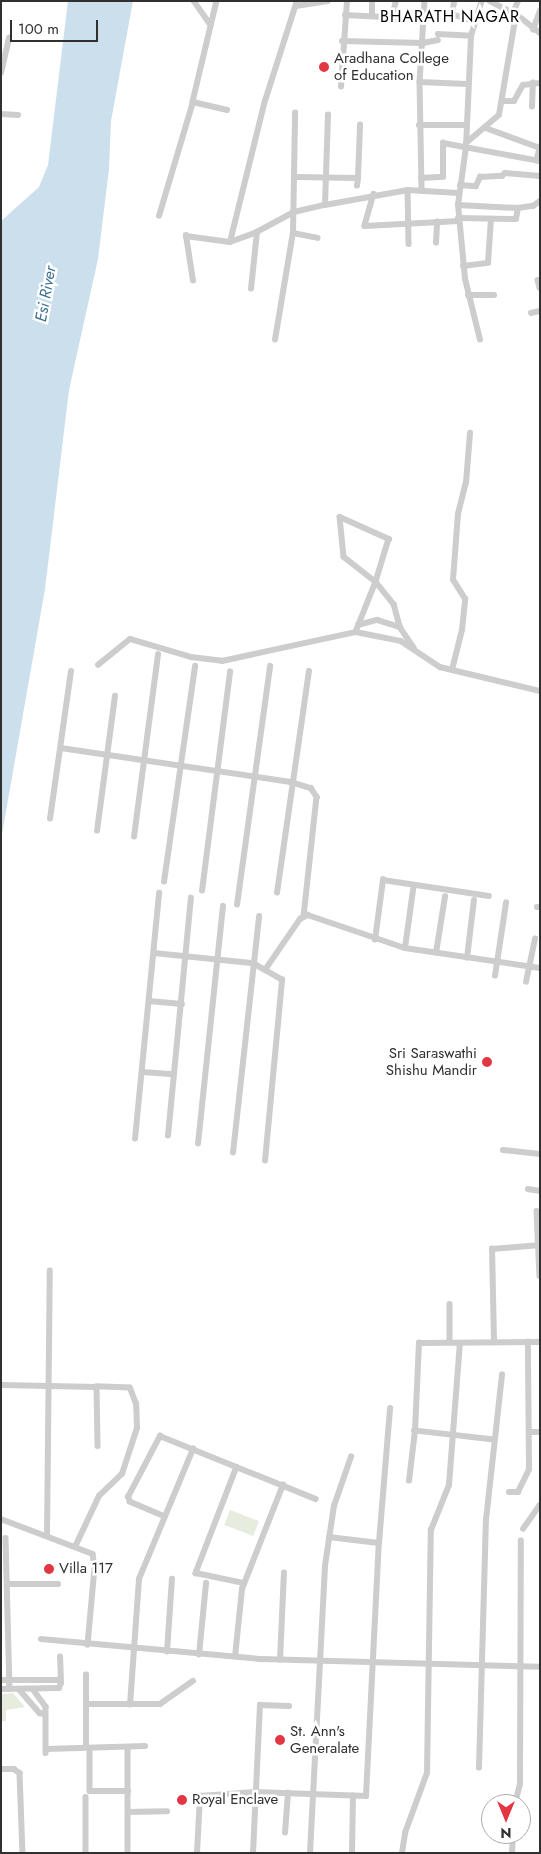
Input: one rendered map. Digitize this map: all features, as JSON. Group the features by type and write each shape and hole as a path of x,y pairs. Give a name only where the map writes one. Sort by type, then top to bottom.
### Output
{"street":[{"path":"194,1 211,25"},
{"path":"159,216 193,102 217,1"},
{"path":"230,242 265,101 296,3 328,1"},
{"path":"341,86 342,40 347,1"},
{"path":"372,1 372,16"},
{"path":"392,17 396,1"},
{"path":"422,191 419,124 424,1"},
{"path":"455,1 452,14 474,21"},
{"path":"480,340 468,296 463,266 458,220 458,193 466,145 466,84 470,36 482,1"},
{"path":"490,1 514,14 533,30 540,33"},
{"path":"466,145 499,115 514,14 518,1"},
{"path":"533,30 540,11"},
{"path":"345,15 423,19"},
{"path":"342,40 422,43 438,37 470,36"},
{"path":"1,72 9,38"},
{"path":"420,82 466,84"},
{"path":"502,101 514,101 519,88 537,83 532,106"},
{"path":"193,102 227,110"},
{"path":"275,340 293,233 296,177 295,113"},
{"path":"1,114 18,115"},
{"path":"324,205 327,177 328,115"},
{"path":"419,124 466,125"},
{"path":"357,186 360,125"},
{"path":"421,178 443,177 443,143 466,145 538,161 540,148 486,128"},
{"path":"460,185 476,186 480,177 502,176 505,173 540,176"},
{"path":"296,177 358,178"},
{"path":"193,281 186,236 230,242 257,232 294,212 374,194 408,190 458,193"},
{"path":"408,190 410,244"},
{"path":"374,194 365,226 458,220 516,219 518,208"},
{"path":"458,205 518,208 533,206 540,201"},
{"path":"463,266 488,262 491,219"},
{"path":"436,222 436,243"},
{"path":"251,289 257,232"},
{"path":"293,233 318,238"},
{"path":"538,280 540,288"},
{"path":"468,296 494,295"},
{"path":"531,313 540,311"},
{"path":"452,670 462,630 464,604 464,596 455,588 453,580 458,514 466,483 470,434"},
{"path":"356,632 376,582 390,538 340,517 344,557 376,582 394,604 400,627 414,648 430,663 540,691"},
{"path":"358,625 377,620 400,627"},
{"path":"98,666 130,639 191,657 222,661 356,632 401,641 414,648"},
{"path":"134,837 158,654"},
{"path":"164,882 195,666"},
{"path":"237,905 270,666"},
{"path":"50,819 71,671"},
{"path":"202,891 230,672"},
{"path":"277,893 309,672"},
{"path":"97,831 114,696"},
{"path":"61,748 293,782 311,788 317,798 304,916 266,970"},
{"path":"375,940 383,880 489,896"},
{"path":"405,948 413,890"},
{"path":"135,1139 159,894"},
{"path":"436,953 445,897"},
{"path":"168,1136 187,956 191,898"},
{"path":"467,958 474,900"},
{"path":"495,976 506,903"},
{"path":"198,1144 223,906"},
{"path":"233,1153 258,916"},
{"path":"304,916 405,948 540,968"},
{"path":"526,982 535,939"},
{"path":"154,953 253,964 282,980 265,1161"},
{"path":"149,1001 182,1004"},
{"path":"142,1072 174,1074"},
{"path":"503,1150 540,1154"},
{"path":"528,1189 540,1191"},
{"path":"537,1211 540,1276"},
{"path":"494,1342 492,1249 539,1245"},
{"path":"47,1536 50,1271"},
{"path":"450,1304 450,1342"},
{"path":"510,1492 518,1492 529,1469 528,1342"},
{"path":"409,1481 415,1432 420,1343 540,1342"},
{"path":"402,1853 404,1832 427,1773 427,1665 431,1530 449,1485 460,1343"},
{"path":"478,1768 486,1520 502,1375"},
{"path":"1,1386 130,1388 136,1404 137,1428 122,1474 99,1496 76,1547"},
{"path":"97,1387 98,1446"},
{"path":"197,1853 200,1796 255,1792 366,1796 379,1543 390,1408"},
{"path":"415,1432 494,1440"},
{"path":"530,1432 540,1432"},
{"path":"164,1517 130,1502 129,1492 157,1438 163,1436 316,1499"},
{"path":"130,1705 131,1649 139,1578 193,1449"},
{"path":"310,1853 319,1661 330,1537 334,1506 350,1457"},
{"path":"237,1466 196,1573 244,1583"},
{"path":"235,1657 244,1583 283,1485"},
{"path":"523,1529 540,1505"},
{"path":"1,1519 93,1554 95,1561 88,1644"},
{"path":"330,1537 379,1543"},
{"path":"6,1538 4,1577 8,1584 10,1688"},
{"path":"518,1794 520,1784 521,1540"},
{"path":"280,1660 284,1573"},
{"path":"167,1652 172,1578"},
{"path":"199,1655 206,1583"},
{"path":"8,1584 58,1584"},
{"path":"41,1639 199,1655 280,1660 480,1667 540,1667"},
{"path":"1,1689 59,1688 60,1657"},
{"path":"86,1675 90,1791 128,1791"},
{"path":"1,1680 60,1680"},
{"path":"86,1704 160,1704 193,1681"},
{"path":"33,1688 46,1707 46,1751 146,1746"},
{"path":"20,1689 40,1713 45,1714"},
{"path":"253,1853 260,1704 289,1706"},
{"path":"128,1747 128,1853"},
{"path":"1,1769 14,1769 20,1773 22,1853"},
{"path":"285,1833 288,1793"},
{"path":"352,1853 353,1796"},
{"path":"86,1797 86,1853"},
{"path":"128,1812 167,1812"}],"shaded area":[{"path":"230,1510 259,1521 253,1536 224,1525"},
{"path":"13,1693 25,1707 6,1710 6,1721 1,1721 1,1694"}],"water":[{"name":"Esi River","path":"68,1 133,1 111,121 109,169 98,259 69,390 45,589 1,840 1,221 39,187 48,165"}],"place":[{"name":"Aradhana College of Education","path":"324,67"},
{"name":"Sri Saraswathi Shishu Mandir","path":"487,1062"},
{"name":"Villa 117","path":"49,1569"},
{"name":"St. Ann's Generalate","path":"280,1740"},
{"name":"Royal Enclave","path":"182,1800"}],"district":[{"name":"BHARATH NAGAR","path":"450,17"}]}
